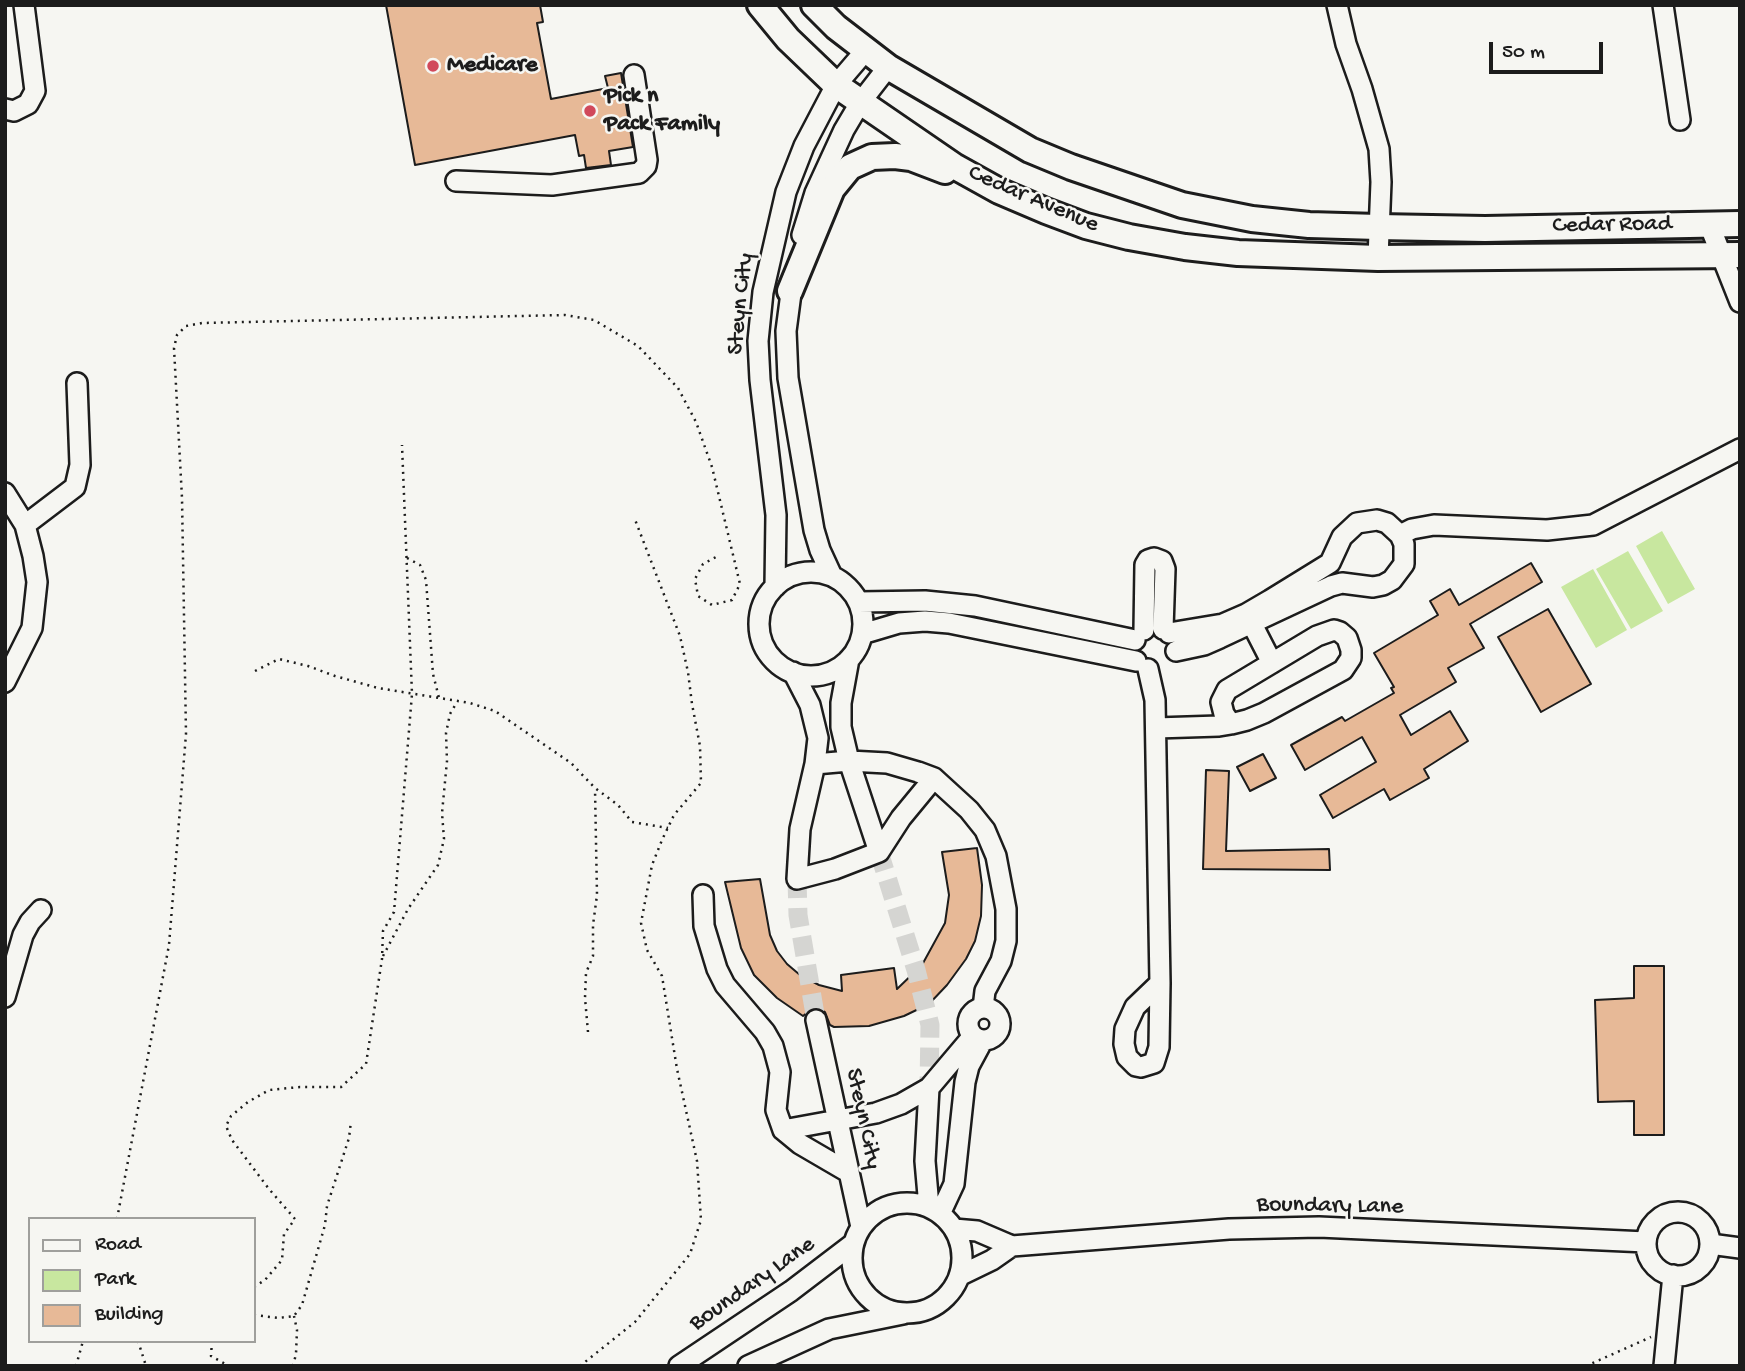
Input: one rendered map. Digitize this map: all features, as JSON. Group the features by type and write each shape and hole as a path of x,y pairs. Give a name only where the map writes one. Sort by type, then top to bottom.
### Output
{"main road":[{"name":"Cedar Avenue","path":"760,5 788,38 836,85 860,103 954,166 999,191 1086,226 1185,247 1238,253 1378,258 1489,257"},
{"name":"Cedar Avenue","path":"814,5 888,67 1030,150 1182,205 1252,219 1310,225 1485,229"},
{"path":"790,291 832,189 840,176 863,160 883,155 911,158 999,191"},
{"name":"Cedar Road","path":"1485,229 1740,224"},
{"name":"Cedar Road","path":"1489,257 1730,256"}],"street":[{"path":"5,109 15,111 29,104 35,91 24,5"},
{"path":"1338,5 1346,44 1379,149 1381,181 1378,258"},
{"path":"1663,5 1681,120"},
{"name":"Steyn City","path":"775,586 776,515 759,367 758,341 763,292 786,192 804,146 836,85 866,50"},
{"name":"Steyn City","path":"832,576 814,530 788,378 790,291 815,193 844,130 860,103 888,67"},
{"path":"456,181 552,185 639,173 648,160 634,75"},
{"path":"1709,224 1730,256 1740,302"},
{"path":"25,525 75,487 80,465 77,383"},
{"path":"1393,529 1415,518 1548,522 1562,528 1582,527 1606,520 1738,449"},
{"path":"5,493 25,525 37,582 32,628 5,682"},
{"path":"859,602 925,601 975,606 1157,637 1203,645 1331,586 1352,583 1373,587 1392,580 1404,564 1406,554 1393,529 1377,520 1357,523 1342,537 1330,564 1246,614 1211,627 1157,637 1133,654 1149,666 1155,700 1160,983"},
{"path":"802,572 817,572 832,576 852,591 859,602 863,618 858,648 849,659 840,667 817,676 793,672 778,664 766,651 760,635 759,617 764,601 775,586 802,572"},
{"path":"862,634 899,623 949,623 1149,666 1171,662 1157,637"},
{"path":"1252,624 1272,663"},
{"path":"1156,728 1231,724 1264,713 1349,665 1351,650 1347,638 1334,630 1317,636 1227,690 1221,702 1224,714 1231,724"},
{"path":"849,659 841,703 841,727 849,761 879,852"},
{"path":"793,672 810,705 818,738 815,764 800,829 797,879 835,869 879,852 901,818 934,778"},
{"path":"815,764 849,761 895,764 934,778 968,810 985,831 1003,881 1006,941 1001,961 985,991 983,1008 974,1012 968,1021 968,1026 978,1038"},
{"path":"703,895 704,926 717,969 738,1003 765,1032 776,1054 780,1072 776,1110 783,1130 800,1144 848,1172"},
{"path":"6,995 23,935 41,910"},
{"name":"Steyn City","path":"816,1020 838,1119 857,1235"},
{"path":"783,1130 876,1113 901,1104 929,1088 978,1038"},
{"path":"934,1210 954,1184 965,1082 978,1038"},
{"path":"929,1088 925,1161 934,1210"},
{"path":"748,1366 829,1329 924,1310 939,1303 951,1291 959,1276 962,1252 954,1229 934,1210 910,1203 891,1205 874,1213 857,1235 853,1268 863,1291 875,1303 890,1310 907,1313"},
{"path":"1679,1212 1689,1213 1704,1225 1710,1244 1708,1255 1695,1271 1673,1275 1662,1272 1654,1264 1648,1254 1646,1242 1653,1224 1669,1213 1679,1212"},
{"name":"Boundary Lane","path":"954,1229 976,1231 1012,1246 1229,1229 1319,1227 1646,1242"},
{"name":"Boundary Lane","path":"679,1366 791,1291 857,1235"},
{"path":"1710,1244 1740,1248"},
{"name":"Boundary Lane","path":"959,1276 992,1260 1012,1246"},
{"path":"1664,1366 1673,1275"}],"path":[{"path":"117,1217 169,945 186,734 182,498 174,348 177,335 186,326 202,323 565,315 594,320 638,346 678,388 696,422 712,467 740,584 732,600 712,605 698,596 695,579 704,564 716,557"},
{"path":"256,1286 265,1280 282,1260 284,1234 295,1219 232,1140 226,1126 231,1116 269,1090 341,1087 366,1063 382,959 383,930 394,912 412,694 402,445"},
{"path":"580,1366 635,1322 691,1254 701,1220 697,1161 662,976 647,950 641,923 652,865 674,815 701,783 700,746 680,636 634,517"},
{"path":"407,558 420,565 426,580 433,674 439,698"},
{"path":"255,671 279,659 379,688 457,701 495,711 571,763 595,788 618,805 632,822 668,828"},
{"path":"382,959 408,909 438,865 444,839 442,813 447,761 446,733 450,714 457,701"},
{"path":"588,1032 586,973 593,956 597,895 595,788"},
{"path":"256,1315 279,1318 294,1316 302,1305 325,1225 327,1206 349,1138 351,1121"},
{"path":"293,1366 297,1330 294,1316"},
{"path":"1586,1366 1667,1331"},
{"path":"76,1366 82,1343"},
{"path":"139,1343 146,1366"},
{"path":"212,1343 211,1356 229,1366"}],"green space":[{"path":"1662,531 1695,589 1668,604 1636,546"},
{"path":"1628,551 1663,611 1631,629 1596,569"},
{"path":"1593,569 1627,630 1596,648 1561,587"}],"building":[{"path":"386,5 540,5 543,22 537,23 551,99 608,88 605,76 621,73 633,147 609,151 611,165 586,168 584,155 579,156 575,135 415,165"},
{"path":"1531,563 1542,582 1470,624 1484,648 1448,668 1456,682 1400,715 1411,735 1450,711 1468,741 1424,769 1429,778 1390,800 1384,789 1333,818 1320,795 1376,762 1362,737 1305,770 1291,745 1342,717 1345,721 1394,693 1391,688 1394,687 1374,653 1438,615 1430,601 1450,589 1459,605"},
{"path":"1548,609 1591,684 1541,712 1498,637"},
{"path":"1263,754 1276,778 1250,791 1237,767"},
{"path":"1206,770 1229,771 1226,851 1329,849 1330,870 1203,869"},
{"path":"977,848 982,885 981,916 975,941 966,959 929,1004 904,1016 869,1026 834,1027 830,1025 825,1012 820,1009 813,1008 803,1016 777,998 754,975 741,948 725,882 760,879 770,935 777,951 800,975 819,985 842,991 841,975 894,968 897,989 922,965 945,923 949,895 942,852"},
{"path":"1634,966 1664,966 1664,1135 1634,1135 1634,1101 1598,1102 1595,1000 1634,998"}],"tunnel":[{"path":"879,852 916,970 930,1025 929,1088"},
{"path":"797,879 798,915 816,1020"}],"place":[{"name":"Medicare","path":"433,66"},
{"name":"Pick n Pack Family","path":"590,111"}]}
